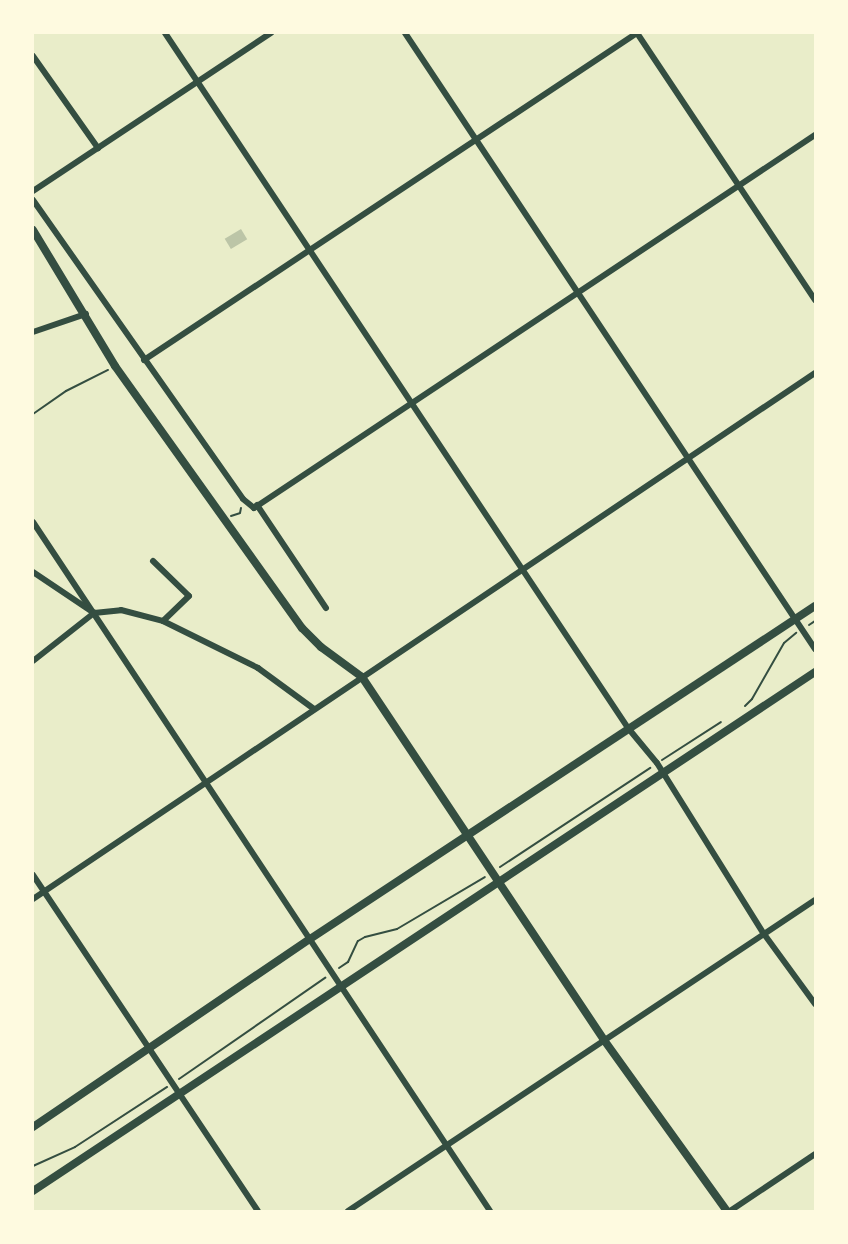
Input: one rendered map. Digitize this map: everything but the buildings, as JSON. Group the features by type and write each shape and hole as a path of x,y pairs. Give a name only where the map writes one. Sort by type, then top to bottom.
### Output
{"main road":[{"path":"33,1127 310,939 815,606"},
{"path":"33,1191 815,672"}],"street":[{"path":"165,33 628,728 664,772 764,934 815,1004"},
{"path":"33,191 271,33"},
{"path":"405,33 815,649"},
{"path":"144,360 637,33 815,300"},
{"path":"33,56 98,148"},
{"path":"255,507 815,135"},
{"path":"33,200 243,499 255,507 326,608"},
{"path":"33,230 116,366 302,628 321,647 362,677 603,1040 729,1211 815,1154"},
{"path":"33,332 86,314"},
{"path":"33,899 815,373"},
{"path":"33,522 490,1211"},
{"path":"153,561 189,596 163,621"},
{"path":"33,572 94,613"},
{"path":"33,661 94,613 121,610 163,621 258,668 314,709"},
{"path":"33,875 258,1211"},
{"path":"348,1211 815,900"}],"path":[{"path":"33,414 66,391 116,366"},
{"path":"224,518 240,513 243,499"},
{"path":"736,712 752,699 784,643 815,621"},
{"path":"33,1166 75,1147 348,962 358,942 364,937 397,929 491,873 726,718"}]}
